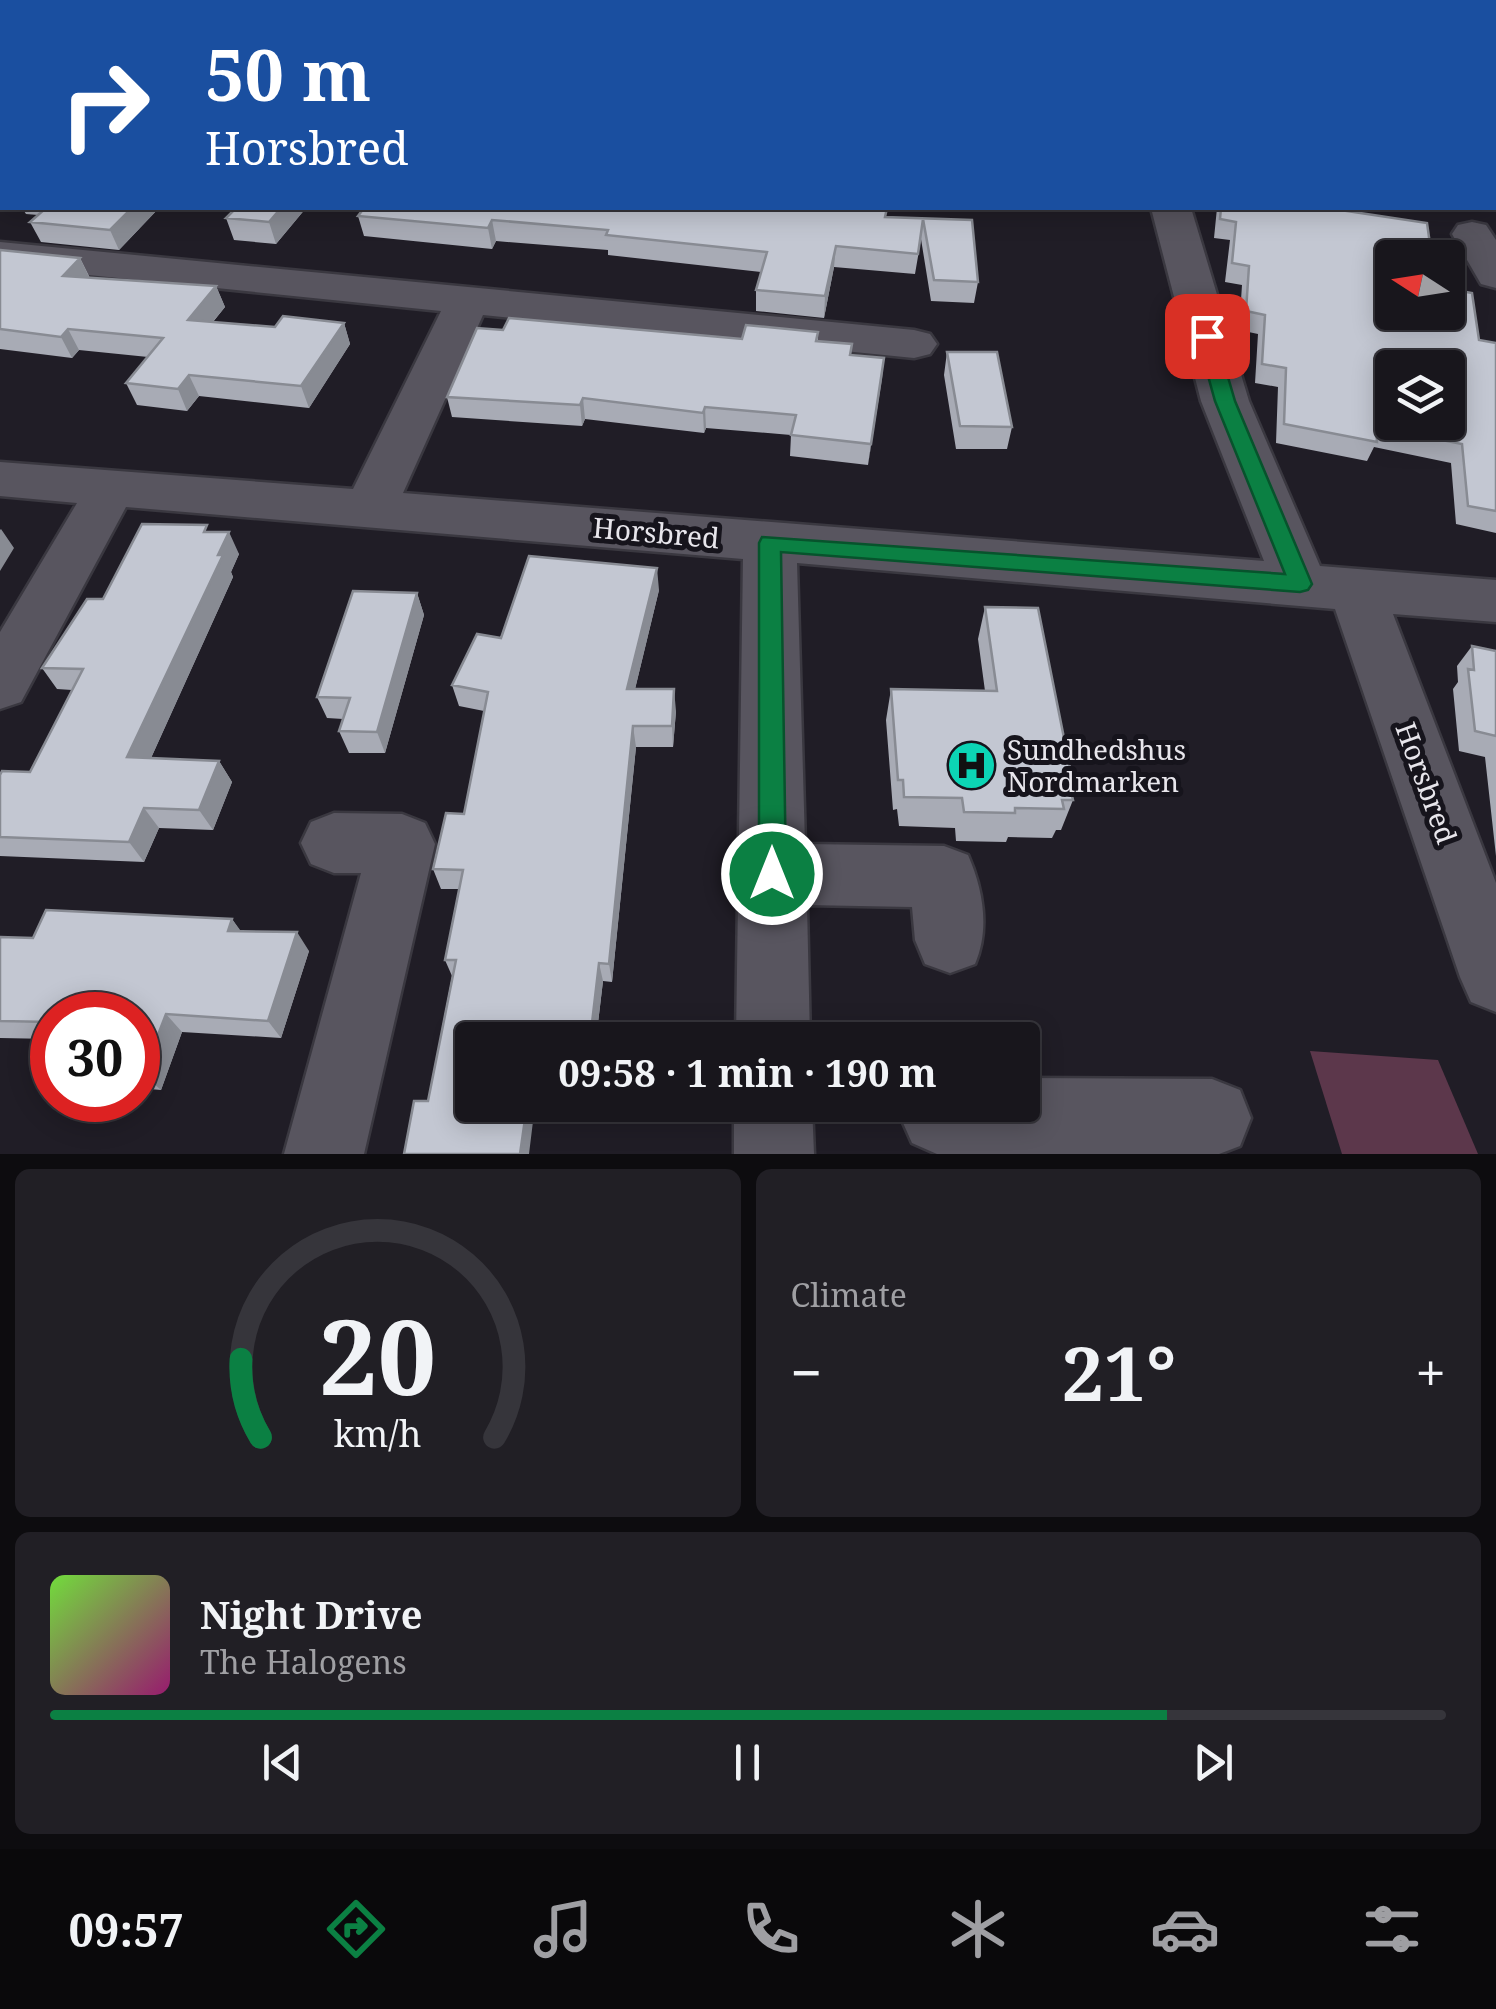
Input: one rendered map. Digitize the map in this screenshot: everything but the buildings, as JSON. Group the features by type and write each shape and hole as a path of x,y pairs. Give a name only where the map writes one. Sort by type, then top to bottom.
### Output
{"street":[{"name":"Horsbred","path":"1171,210 1225,401 1328,586 1496,978"},
{"path":"1472,234 1496,275"},
{"path":"0,254 914,344"},
{"path":"370,508 467,302"},
{"name":"Horsbred","path":"0,479 1496,601"},
{"path":"0,685 111,488"},
{"path":"770,543 773,1022"},
{"path":"324,1154 402,844 334,842"},
{"path":"772,874 944,876 950,940"},
{"path":"940,1125 1212,1118"},
{"path":"773,1122 774,1154"}],"shaded area":[{"path":"1310,1051 1438,1060 1478,1154 1342,1154"}],"place":[{"name":"Sundhedshus Nordmarken","path":"972,766"}],"route":[{"path":"772,874 770,543 1300,584 1225,401 1207,336"}]}
